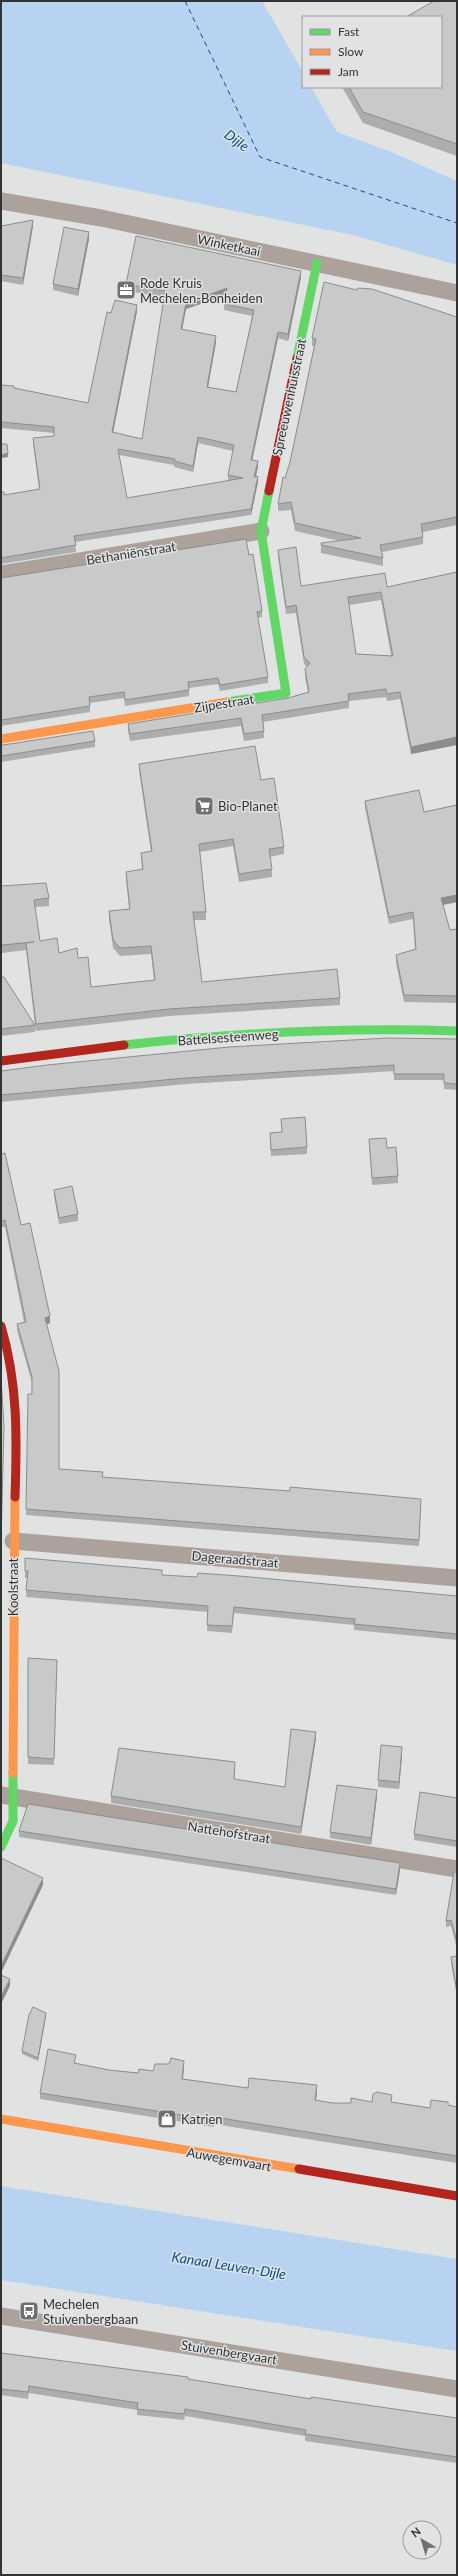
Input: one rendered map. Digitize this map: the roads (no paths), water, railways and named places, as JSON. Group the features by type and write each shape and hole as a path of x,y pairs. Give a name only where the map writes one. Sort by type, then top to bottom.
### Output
{"street":[{"name":"Winketkaai","path":"1,201 101,218 457,293"},
{"name":"Spreeuwenhuisstraat","path":"261,532 317,263"},
{"name":"Bethaniënstraat","path":"1,574 261,532"},
{"name":"Zijpestraat","path":"1,739 286,693 261,532"},
{"name":"Battelsesteenweg","path":"1,1061 81,1050 235,1035 402,1028 457,1031"},
{"name":"Koolstraat","path":"1,1326 8,1346 16,1390 17,1469 13,1540 7,1797 14,1821 1,1847"},
{"name":"Dageraadstraat","path":"13,1540 457,1578"},
{"name":"Nattehofstraat","path":"7,1797 457,1868"},
{"name":"Auwegemvaart","path":"1,2119 457,2196"},
{"name":"Stuivenbergvaart","path":"1,2316 457,2389"}],"water":[{"name":"Dijle","path":"1,1 262,1 302,70 302,88 312,88 337,132 389,151 457,181 457,265 353,235 1,163"},
{"name":"Kanaal Leuven-Dijle","path":"1,2186 457,2259 457,2351 1,2280"}],"place":[{"name":"Rode Kruis Mechelen-Bonheiden","path":"126,290"},
{"name":"Bio-Planet","path":"204,806"},
{"name":"Katrien","path":"167,2119"},
{"name":"Mechelen Stuivenbergbaan","path":"29,2311"}]}
